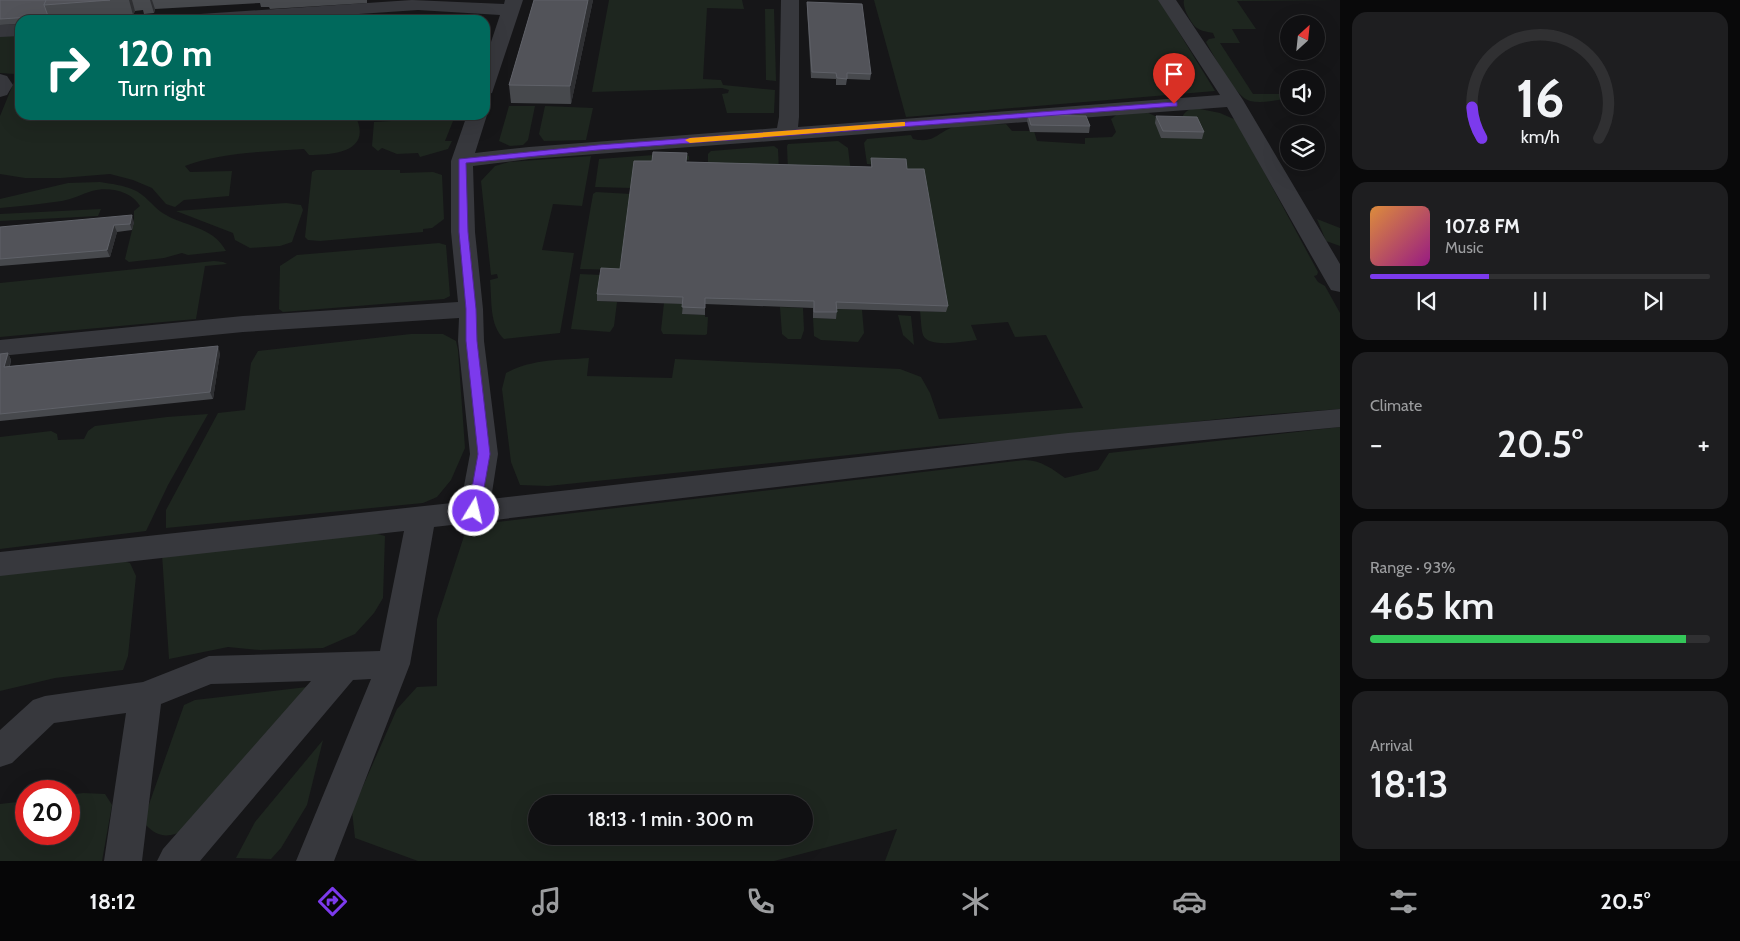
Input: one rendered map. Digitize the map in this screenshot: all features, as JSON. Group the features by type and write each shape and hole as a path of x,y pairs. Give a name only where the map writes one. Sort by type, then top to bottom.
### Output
{"lane":[{"path":"786,133 789,117 790,0"},
{"path":"1167,0 1233,100 1340,285"},
{"path":"250,15 420,2 512,5 490,73"},
{"path":"0,31 15,30"},
{"path":"0,80 3,85 0,91"},
{"path":"462,161 538,152 1233,100"},
{"path":"474,120 462,161 463,232 471,309 471,341 484,454 474,511"},
{"path":"0,348 243,324 471,309"},
{"path":"0,564 421,518 1068,443 1340,418"},
{"path":"315,861 394,664 421,518"},
{"path":"0,752 45,710 145,696 209,670 394,664"},
{"path":"176,861 344,667"},
{"path":"123,861 145,696"}],"shaded area":[{"path":"609,0 742,0 744,9 707,8 703,79 721,80 723,85 775,90 774,113 727,113 722,94 728,93 729,90 722,88 592,92"},
{"path":"874,0 1159,0 1215,91 906,117"},
{"path":"1184,0 1340,0 1237,1 1256,29 1232,29 1240,43 1220,43 1253,94 1280,94 1280,99 1259,102 1250,101 1238,92 1219,66 1206,42 1209,39 1215,38 1213,33 1200,30 1195,26 1186,11"},
{"path":"765,9 774,9 776,81 766,80"},
{"path":"15,35 15,76 0,73 0,36"},
{"path":"15,79 15,120 357,120 359,136 349,148 330,154 309,155 304,149 259,152 228,155 185,166 190,172 232,171 229,196 184,200 175,207 166,204 152,188 133,180 110,174 61,178 25,178 0,174 0,116"},
{"path":"509,106 535,106 528,140 523,145 510,146 499,141"},
{"path":"545,106 593,108 586,140 544,141 539,134"},
{"path":"1195,108 1220,113 1236,120 1318,272 1314,276 1318,282 1325,286 1340,313 1340,409 1248,416 1019,440 946,445 548,486 520,485 511,462 502,389 506,373 526,365 546,361 589,358 587,376 672,378 675,359 900,369 921,377 930,393 939,419 1083,408 1046,335 1015,337 1008,322 971,325 977,340 940,343 932,342 923,335 920,311 946,312 905,166 867,164 864,143 867,139 911,135 913,139 926,140 948,129 959,126 1006,124 1012,131 1034,131 1037,141 1085,144 1085,138 1112,137 1116,132 1111,119 1119,113 1144,111 1164,120 1181,120 1186,112"},
{"path":"408,120 453,121 445,141 452,141 448,149 420,157 418,153 397,154 382,148 378,151 372,146 374,122"},
{"path":"838,141 848,148 851,173 788,171 788,144"},
{"path":"774,146 778,149 779,171 708,169 708,154 711,151"},
{"path":"682,153 689,156 689,160 653,158 652,168 632,188 595,187 599,159"},
{"path":"591,156 582,206 553,204 542,250 574,253 560,333 504,339 496,327 492,312 490,280 498,278 497,274 491,275 481,181 495,166 509,162"},
{"path":"316,170 400,170 400,173 433,172 442,175 444,219 432,228 423,229 423,232 320,241 308,240 305,237 312,172"},
{"path":"100,182 130,188 138,192 161,212 213,236 226,251 188,255 182,253 164,258 129,262 125,259 134,222 134,211 140,206 126,193 119,191 98,190 62,201 0,208 0,199 68,183"},
{"path":"596,192 631,194 621,270 580,269 593,194"},
{"path":"286,203 301,205 303,210 292,242 280,246 250,248 235,240 233,233 176,211"},
{"path":"101,209 98,216 0,221 0,214"},
{"path":"1317,219 1340,228 1340,246 1326,241"},
{"path":"439,243 446,245 450,296 444,299 283,312 279,309 280,266 297,255"},
{"path":"214,261 227,264 205,266 196,319 0,337 0,283"},
{"path":"580,274 601,275 598,301 617,302 614,326 610,332 571,329"},
{"path":"664,303 683,304 683,314 705,315 705,317 708,317 707,334 663,334 661,330"},
{"path":"780,307 803,308 804,330 801,339 788,339 782,334"},
{"path":"836,309 862,310 864,333 858,342 821,340 814,336 813,318 836,319"},
{"path":"898,315 911,316 914,345 903,335"},
{"path":"411,334 443,334 456,341 458,350 465,448 451,480 437,497 423,503 166,528 166,510 218,413 245,410 251,363 258,351"},
{"path":"208,414 168,485 146,531 0,549 0,437 51,431 57,434 58,440 84,439 88,431 95,426"},
{"path":"1340,427 1340,861 885,861 897,829 774,861 418,861 355,838 352,811 397,709 417,687 437,686 437,619 464,536 480,524 1025,460 1041,463 1065,478 1098,470 1109,453"},
{"path":"370,532 385,536 383,598 374,613 355,634 323,648 260,650 228,647 169,659 162,554"},
{"path":"123,561 130,563 136,576 128,656 123,670 55,678 0,691 0,574"},
{"path":"307,687 184,830 164,835 155,832 146,825 147,810 184,705 195,700"},
{"path":"323,740 307,805 281,848 271,859 236,858 255,822"},
{"path":"80,793 105,794 112,805 102,861 0,861 0,804 15,802 15,845 80,845"}],"building":[{"path":"0,0 46,0 44,5 48,15 15,15 15,18 0,19"},
{"path":"46,0 110,0 44,5"},
{"path":"534,0 588,0 570,86 509,85"},
{"path":"807,2 862,4 871,74 847,73 847,79 837,78 836,73 812,72"},
{"path":"1028,115 1086,116 1090,126 1031,125"},
{"path":"1156,116 1197,117 1204,132 1163,131"},
{"path":"653,152 687,153 686,162 872,167 871,158 906,159 907,169 924,169 948,306 836,302 837,312 814,312 814,301 705,298 705,308 682,307 683,297 597,294 601,268 620,269 634,161 652,161"},
{"path":"132,215 130,224 114,225 107,250 0,259 0,227"},
{"path":"218,346 210,392 0,414 0,354 8,353 4,367"}],"slow traffic":[{"path":"690,140 902,124"}],"route":[{"path":"474,511 484,454 471,341 471,309 463,232 462,161 529,153 1174,104"}]}
